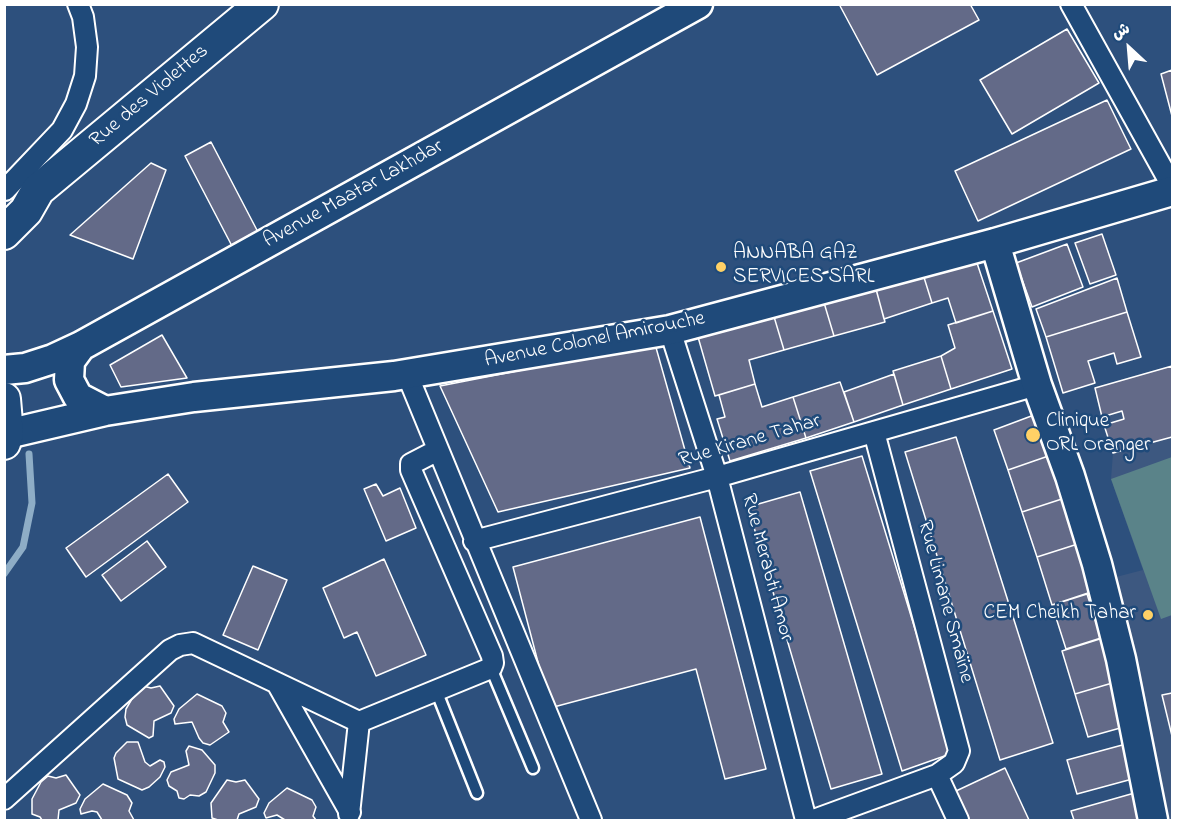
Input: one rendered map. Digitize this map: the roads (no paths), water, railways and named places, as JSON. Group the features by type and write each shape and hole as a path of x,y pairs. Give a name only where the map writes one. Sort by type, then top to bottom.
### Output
{"main road":[{"name":"Rue des Violettes","path":"14,202 262,4"},
{"name":"Avenue Maatar Lakhdar","path":"4,370 25,368 53,359 81,346 698,4"},
{"name":"Avenue Colonel Amirouche","path":"6,438 105,411 194,397 407,374 670,330 995,243 1173,191"},
{"path":"995,243 1037,386 1070,476 1097,564 1121,659 1153,820"},
{"path":"81,346 70,361 69,380 78,397 105,411"},
{"path":"4,399 6,438"}],"street":[{"path":"14,202 62,130 76,104 85,76 87,47 83,17 78,4"},
{"path":"1071,4 1173,186"},
{"name":"Rue Merabti Amor","path":"670,330 717,477 806,820"},
{"path":"407,374 591,820"},
{"name":"Rue Kirane Tahar","path":"474,541 717,477 1037,386"},
{"name":"Rue Limane Smaïne","path":"874,432 959,752 954,763 937,775"},
{"path":"4,799 170,650 180,645 193,643 359,722 490,668 493,663 492,656 411,470 411,464 438,450"},
{"path":"277,683 349,816"},
{"path":"349,816 359,722"},
{"path":"814,820 937,775 958,820"}],"lane":[{"path":"490,668 533,768"},
{"path":"436,690 477,793"}],"waterway":[{"path":"4,574 23,547 32,503 29,454"}],"place":[{"name":"ANNABA GAZ SERVICES SARL","path":"721,267"},
{"name":"Clinique ORL Oranger","path":"1033,435"},
{"name":"CEM Cheikh Tahar","path":"1148,615"}]}
